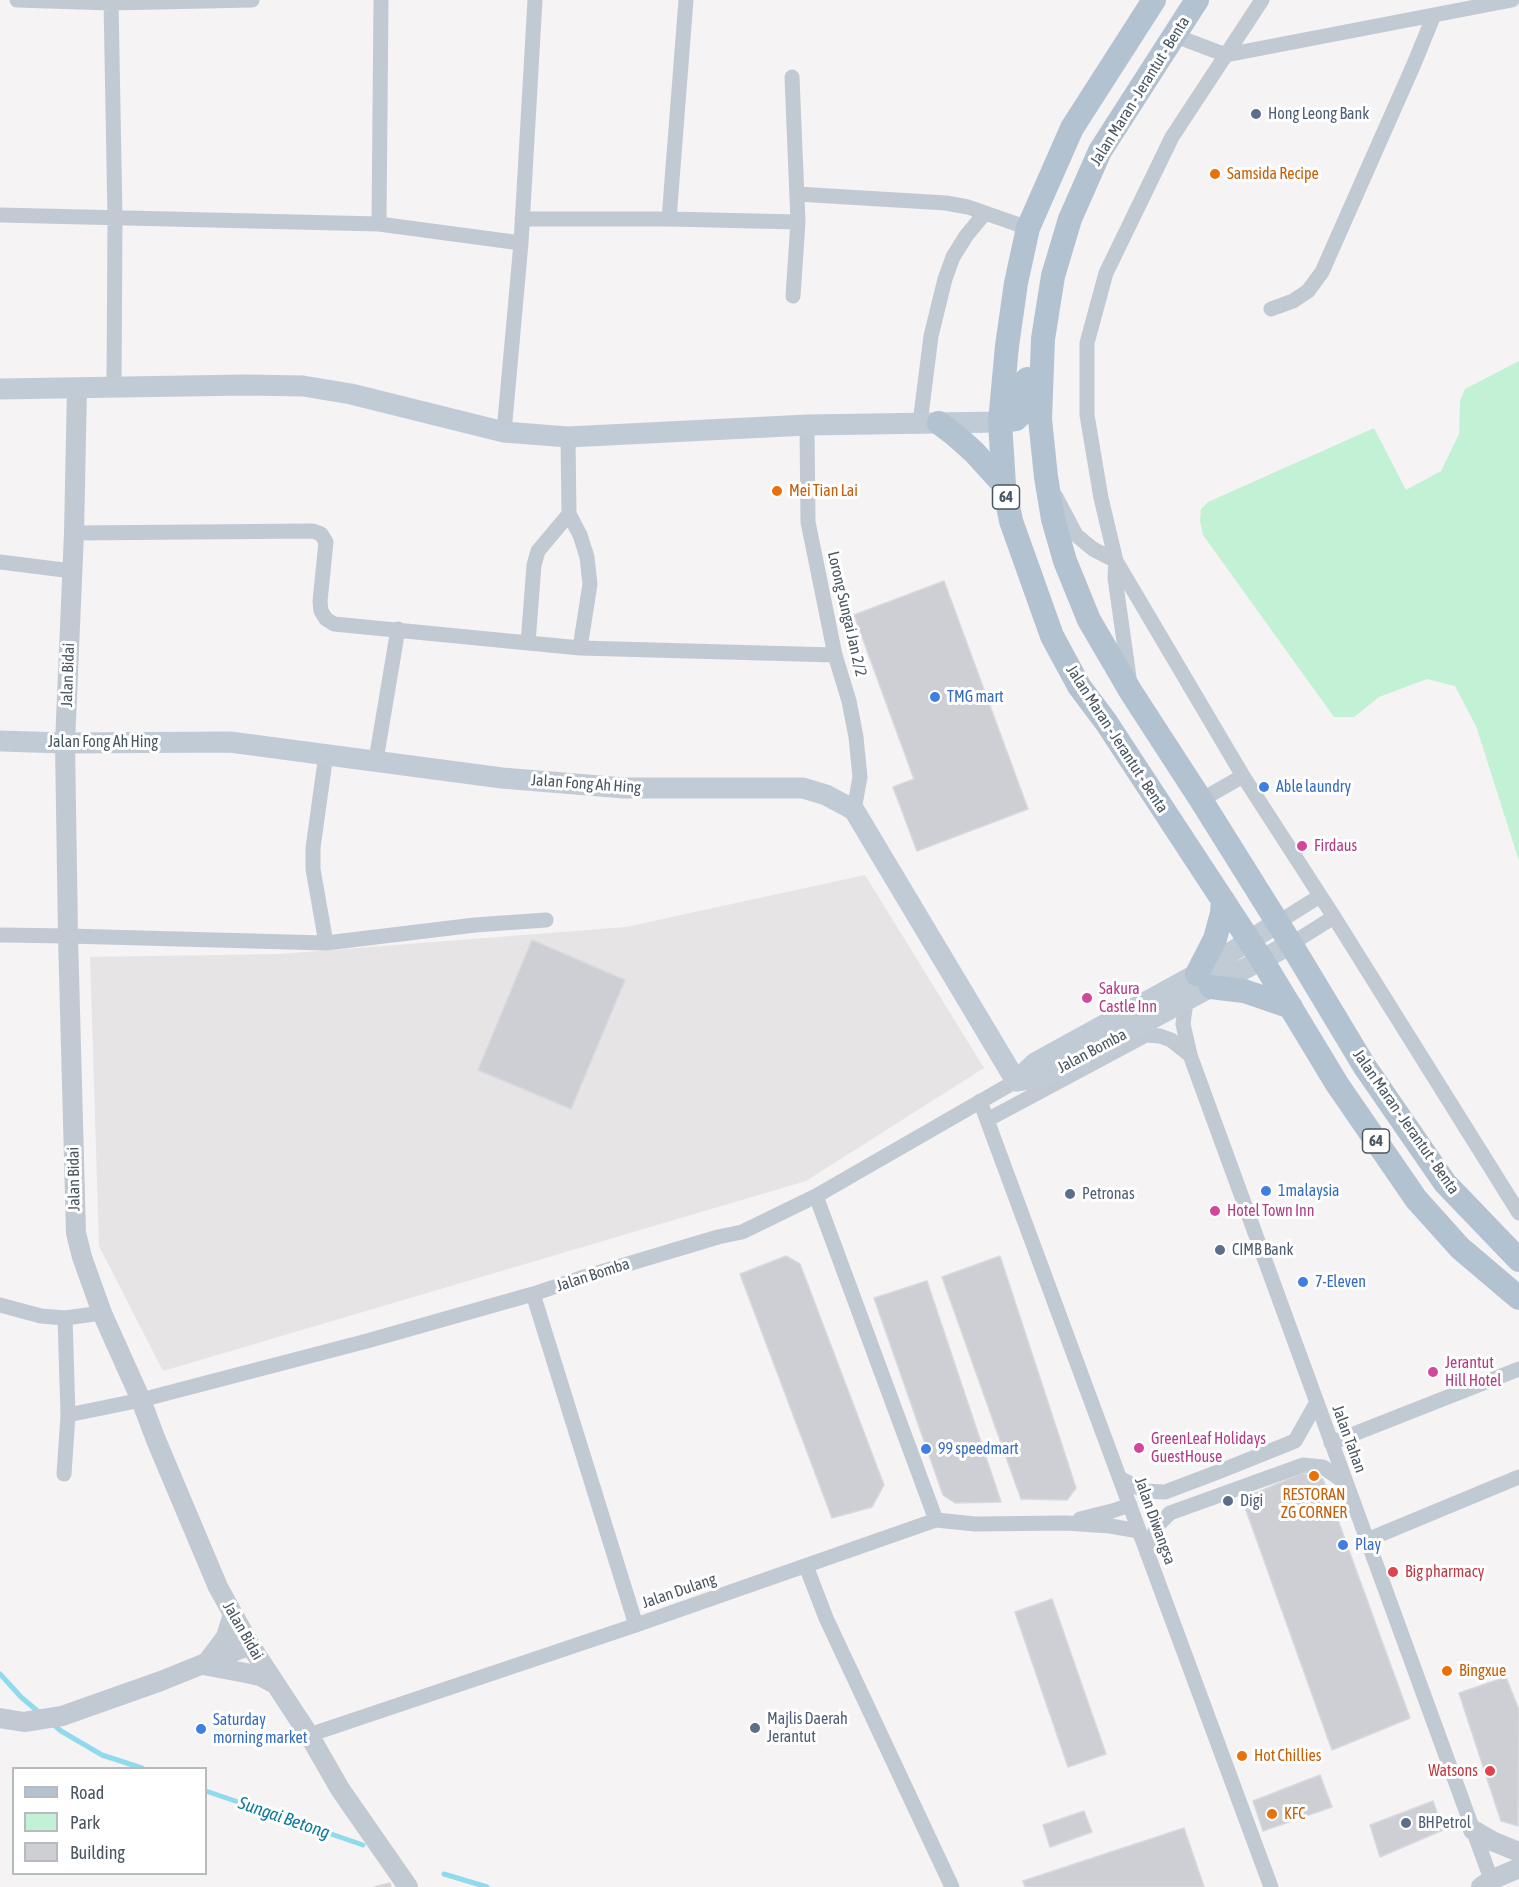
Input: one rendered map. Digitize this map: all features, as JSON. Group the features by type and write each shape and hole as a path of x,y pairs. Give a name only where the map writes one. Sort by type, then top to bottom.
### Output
{"main road":[{"name":"Jalan Maran - Jerantut - Benta","path":"1154,0 1072,128 1028,228 1006,346 1000,422 1004,485 1011,521 1052,636 1079,686 1106,722 1256,950 1336,1084 1416,1199 1460,1248 1519,1298"},
{"name":"Jalan Maran - Jerantut - Benta","path":"1197,0 1100,151 1070,219 1053,276 1043,339 1040,419 1053,519 1065,561 1089,620 1131,692 1202,800 1365,1067 1445,1183 1519,1260"},
{"path":"0,389 303,386 351,394 504,432 568,437 807,425 1000,422 1016,419 1022,414 1032,326 1040,307 1049,302"},
{"path":"930,423 955,435 1004,485"},
{"name":"Jalan Fong Ah Hing","path":"0,741 230,742 502,778 624,788 803,788 826,795 854,810"},
{"path":"854,810 1016,1081"},
{"path":"1223,900 1222,913 1204,981 1245,991 1291,1008"},
{"name":"Jalan Bomba","path":"1256,950 1277,923"},
{"name":"Jalan Bomba","path":"1016,1081 1035,1063 1204,981 1256,950 1291,944"},
{"name":"Jalan Bomba","path":"1016,1081 1043,1077 1186,1001 1204,981"},
{"path":"1490,1232 1519,1241"}],"street":[{"path":"17,0 111,2 252,0"},
{"path":"379,224 381,0"},
{"path":"504,432 521,243 535,0"},
{"path":"669,219 686,0"},
{"path":"1131,692 1115,578 1116,561 1101,498 1087,416 1087,343 1106,273 1172,137 1262,0"},
{"path":"1173,35 1226,55 1512,0"},
{"path":"111,2 115,218 114,387"},
{"path":"1271,309 1308,291 1322,272 1434,15"},
{"path":"792,77 798,222 793,296"},
{"path":"797,194 946,203 985,213 1028,228"},
{"path":"930,423 931,336 945,279 953,257 966,236 985,213"},
{"path":"0,215 379,224 521,243"},
{"path":"522,219 798,222"},
{"name":"Jalan Bidai","path":"77,388 74,533 65,743 76,1233 102,1313 141,1400 218,1587 250,1645 309,1735 346,1797 408,1887"},
{"name":"Lorong Sungai Jan 2/2","path":"807,425 808,522 835,655 849,700 856,737 860,777 854,810"},
{"path":"568,437 569,514 580,535 587,556 590,584 580,648"},
{"path":"1046,477 1076,535 1093,549 1116,561 1243,776 1519,1213"},
{"path":"528,643 534,565 538,551 569,514"},
{"path":"74,533 313,531 321,534 326,542 320,601 321,611 326,619 334,624 580,648 835,655"},
{"path":"0,562 72,571"},
{"path":"376,760 398,629"},
{"path":"326,754 313,848 313,869 326,944"},
{"path":"1202,800 1243,776"},
{"path":"1277,923 1320,896"},
{"path":"1291,944 1334,917"},
{"path":"0,935 326,944 475,926 546,921"},
{"name":"Jalan Tahan","path":"1186,1001 1183,1024 1190,1055 1492,1885"},
{"path":"987,1120 1146,1035 1171,1040 1190,1055"},
{"name":"Jalan Bomba","path":"68,1415 141,1400 367,1341 533,1294 718,1237 742,1232 816,1196 1016,1081"},
{"name":"Jalan Diwangsa","path":"980,1101 1271,1887"},
{"path":"816,1196 936,1520"},
{"path":"533,1294 636,1625"},
{"path":"0,1305 41,1316 64,1318 102,1313"},
{"path":"64,1318 68,1415 64,1474"},
{"path":"1331,1443 1519,1369"},
{"path":"1120,1478 1144,1491 1165,1492 1218,1472 1295,1441 1317,1402"},
{"path":"1147,1552 1157,1526 1170,1513 1303,1465 1323,1467 1346,1483"},
{"path":"1367,1540 1519,1477"},
{"name":"Jalan Dulang","path":"1065,1523 1112,1512 1130,1505"},
{"name":"Jalan Dulang","path":"309,1735 636,1625 936,1520 975,1524 1065,1523 1110,1526 1139,1531"},
{"path":"806,1566 826,1618 952,1887"},
{"path":"204,1663 226,1637 232,1614"},
{"path":"0,1718 24,1722 62,1716 250,1645"},
{"path":"204,1663 260,1676 274,1683"},
{"path":"1473,1830 1519,1852"},
{"path":"1492,1885 1519,1868"},
{"path":"1492,1885 1519,1884"}],"shaded area":[{"path":"865,875 984,1068 806,1181 163,1371 99,1246 90,957 280,954 626,927"}],"green space":[{"path":"1519,361 1519,861 1476,726 1455,686 1427,679 1379,697 1354,717 1334,717 1203,535 1200,521 1201,509 1208,502 1374,428 1406,490 1441,471 1459,434 1460,401 1465,389"}],"building":[{"name":"TMG mart","path":"944,581 1028,809 917,851 893,787 914,779 854,615"},
{"path":"532,940 625,980 571,1109 478,1070"},
{"path":"786,1256 800,1264 884,1485 872,1507 832,1518 740,1274"},
{"path":"1000,1256 1076,1488 1067,1500 1021,1499 942,1277"},
{"path":"927,1281 1001,1502 955,1503 943,1495 874,1298"},
{"path":"1302,1473 1323,1479 1410,1718 1332,1750 1242,1499"},
{"path":"1052,1599 1106,1754 1068,1767 1015,1612"},
{"path":"1506,1677 1519,1710 1518,1826 1501,1821 1459,1693"},
{"path":"1320,1775 1332,1807 1263,1831 1253,1801"},
{"path":"1433,1801 1443,1830 1380,1857 1370,1825"},
{"path":"1084,1811 1092,1832 1050,1847 1043,1825"},
{"path":"1184,1828 1204,1887 1025,1887 1023,1881"},
{"path":"390,1883 391,1887 374,1887"}],"waterway":[{"name":"Sungai Betong","path":"0,1674 41,1714"},
{"name":"Sungai Betong","path":"53,1724 102,1755 139,1767"},
{"name":"Sungai Betong","path":"207,1791 363,1845"},
{"name":"Sungai Betong","path":"444,1874 487,1887"}],"place":[{"name":"Hong Leong Bank","path":"1256,114"},
{"name":"Samsida Recipe","path":"1215,174"},
{"name":"Mei Tian Lai","path":"777,491"},
{"name":"TMG mart","path":"935,697"},
{"name":"Able laundry","path":"1264,787"},
{"name":"Firdaus","path":"1302,846"},
{"name":"Sakura Castle Inn","path":"1087,998"},
{"name":"1malaysia","path":"1266,1191"},
{"name":"Petronas","path":"1070,1194"},
{"name":"Hotel Town Inn","path":"1215,1211"},
{"name":"CIMB Bank","path":"1220,1250"},
{"name":"7-Eleven","path":"1303,1282"},
{"name":"Jerantut Hill Hotel","path":"1433,1372"},
{"name":"GreenLeaf Holidays GuestHouse","path":"1139,1448"},
{"name":"99 speedmart","path":"926,1449"},
{"name":"RESTORAN ZG CORNER","path":"1314,1476"},
{"name":"Digi","path":"1228,1501"},
{"name":"Play","path":"1343,1545"},
{"name":"Big pharmacy","path":"1393,1572"},
{"name":"Bingxue","path":"1447,1671"},
{"name":"Majlis Daerah Jerantut","path":"755,1728"},
{"name":"Saturday morning market","path":"201,1729"},
{"name":"Hot Chillies","path":"1242,1756"},
{"name":"Watsons","path":"1490,1771"},
{"name":"KFC","path":"1272,1814"},
{"name":"BHPetrol","path":"1406,1823"}]}
